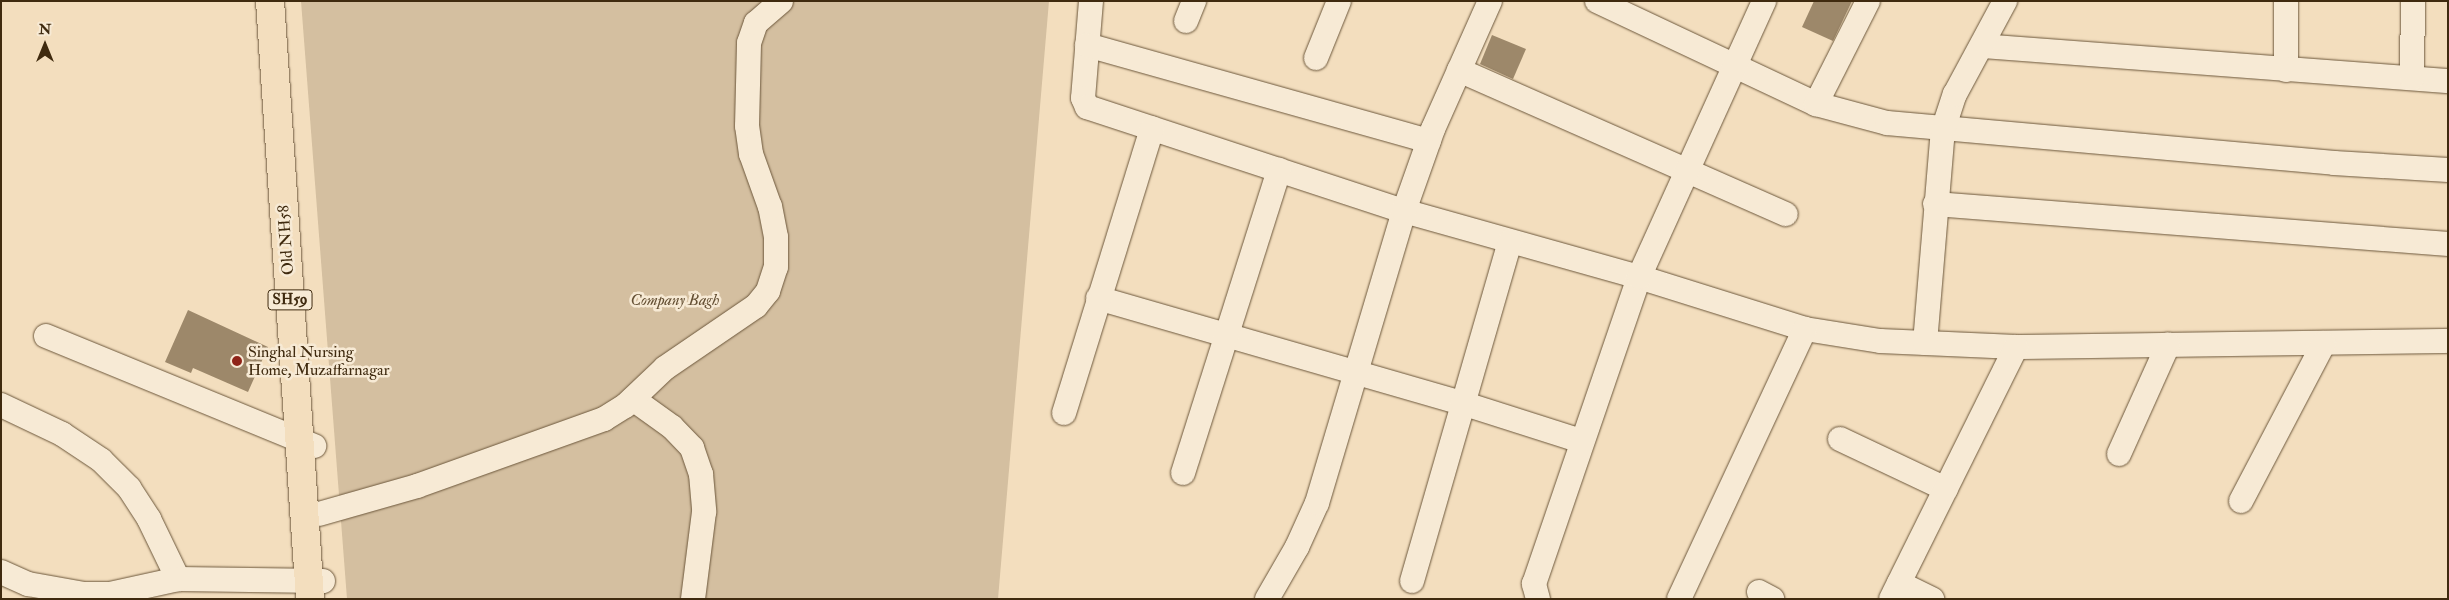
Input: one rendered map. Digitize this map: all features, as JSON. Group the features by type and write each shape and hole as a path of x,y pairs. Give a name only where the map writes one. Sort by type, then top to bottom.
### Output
{"main road":[{"name":"Old NH58","path":"270,1 307,443 319,514 316,590"},
{"name":"Old NH58","path":"285,1 316,590"}],"street":[{"path":"319,514 416,486 604,419 633,399 665,368 756,306 768,291 776,267 776,237 770,207 751,154 747,126 749,43 756,23 781,1"},
{"path":"1092,1 1087,45 1084,104 1404,211 1639,277 1805,329 1880,341 2016,347 2448,341"},
{"path":"1316,58 1339,1"},
{"path":"1267,599 1297,547 1317,503 1404,211 1429,141 1458,70 1490,1"},
{"path":"1596,1 1816,104 1886,123 1943,130 2448,170"},
{"path":"1538,599 1534,584 1580,441 1639,277 1733,64 1764,1"},
{"path":"1816,104 1868,1"},
{"path":"1925,343 1935,204 1943,130 1955,94 2005,1"},
{"path":"2286,1 2286,70"},
{"path":"2412,78 2413,1"},
{"path":"1087,45 1429,141"},
{"path":"1982,46 2286,70 2448,80"},
{"path":"1458,70 1786,214"},
{"path":"1064,413 1152,128"},
{"path":"1183,473 1279,170"},
{"path":"1935,204 2448,244"},
{"path":"1412,581 1510,242"},
{"path":"1098,298 1462,403 1580,441"},
{"path":"1679,599 1805,329"},
{"path":"46,336 307,443"},
{"path":"2242,502 2324,343"},
{"path":"2119,454 2168,345"},
{"path":"1932,599 1895,591 2016,347"},
{"path":"633,399 672,427 692,448 701,474 704,512 693,599"},
{"path":"1,406 62,434 107,466 129,488 144,511 178,579"},
{"path":"1840,439 1946,489"},
{"path":"1,572 28,584 84,594 110,594 178,579 316,590"}],"green space":[{"name":"Company Bagh","path":"301,1 1049,1 998,599 347,599"}],"building":[{"path":"1814,1 1852,1 1833,41 1802,27"},
{"path":"1492,35 1526,49 1513,79 1480,64"},
{"path":"188,310 268,347 248,392 193,368 191,373 165,362"}],"place":[{"name":"Singhal Nursing Home, Muzaffarnagar","path":"237,361"}]}
